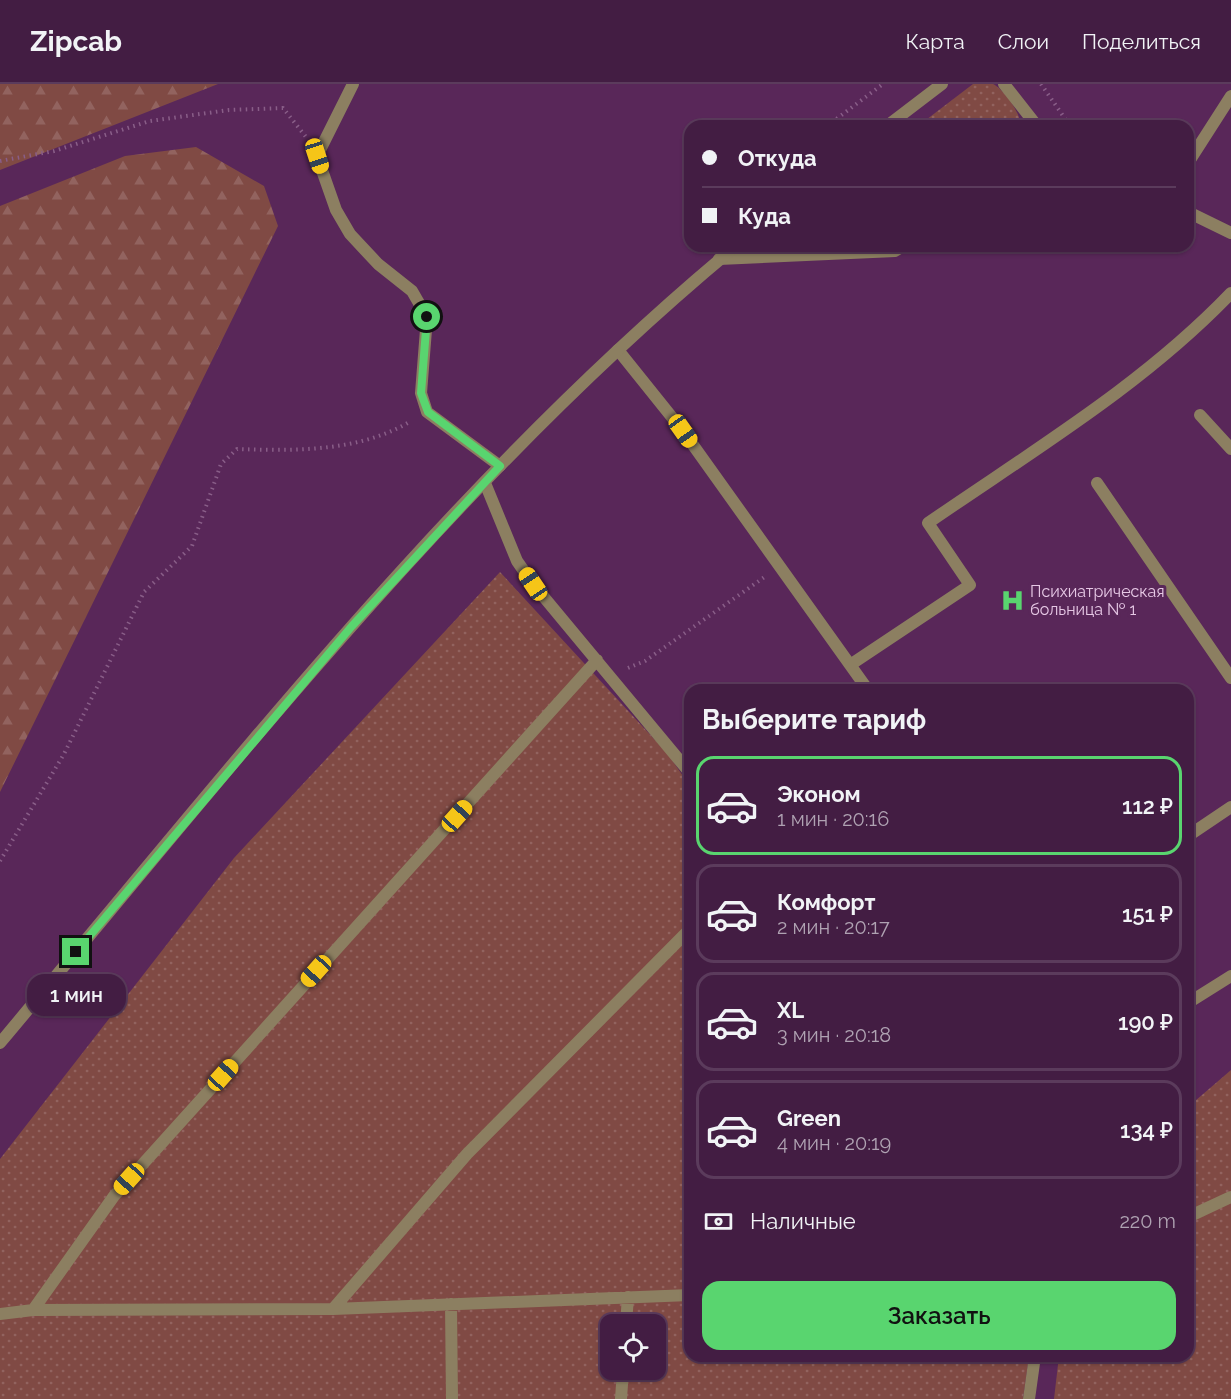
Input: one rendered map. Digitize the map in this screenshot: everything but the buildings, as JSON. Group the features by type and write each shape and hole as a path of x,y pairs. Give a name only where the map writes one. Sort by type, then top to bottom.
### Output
{"street":[{"path":"354,84 317,156 336,210 350,234 378,264 412,291 427,317 421,393 428,412 500,466"},
{"path":"895,120 942,84"},
{"path":"1005,84 1032,120"},
{"path":"1194,154 1231,96"},
{"path":"1194,216 1231,233"},
{"path":"0,1043 352,626 500,466 618,350 729,252"},
{"path":"719,260 876,252"},
{"path":"850,665 970,585 928,523 1130,384 1200,326 1231,293"},
{"path":"618,350 683,431 864,684"},
{"path":"1200,415 1231,449"},
{"path":"485,483 517,561 533,584 684,766"},
{"path":"1097,483 1231,678"},
{"path":"33,1310 114,1196 597,660"},
{"path":"1194,832 1231,807"},
{"path":"333,1309 467,1154 684,935"},
{"path":"1194,998 1231,976"},
{"path":"1194,1214 1231,1197"},
{"path":"0,1314 33,1310 333,1309 684,1295"},
{"path":"627,1314 628,1297"},
{"path":"451,1304 452,1399"},
{"path":"1029,1399 1034,1362"},
{"path":"621,1399 622,1380"}],"path":[{"path":"835,120 883,84"},
{"path":"1041,84 1066,120"},
{"path":"0,161 54,151 150,121 229,110 283,108 305,135 317,156"},
{"path":"0,861 64,754 144,592 192,546 220,464 237,449 281,450 347,445 400,428 428,412"},
{"path":"610,675 645,661 779,566"}],"green space":[{"path":"0,84 218,84 0,170"},
{"path":"973,84 993,84 1007,97 1020,120 926,120"},
{"path":"196,147 264,186 278,226 0,792 0,206 125,156"},
{"path":"500,572 667,753 684,777 684,1362 1028,1362 1023,1399 0,1399 0,1159 234,858"},
{"path":"1231,1070 1231,1399 1054,1399 1058,1362 1194,1362 1194,1102"}],"place":[{"name":"Психиатрическая больница № 1","path":"1012,600"}],"route":[{"path":"76,952 352,626 500,466 428,412 421,393 427,317"}]}
